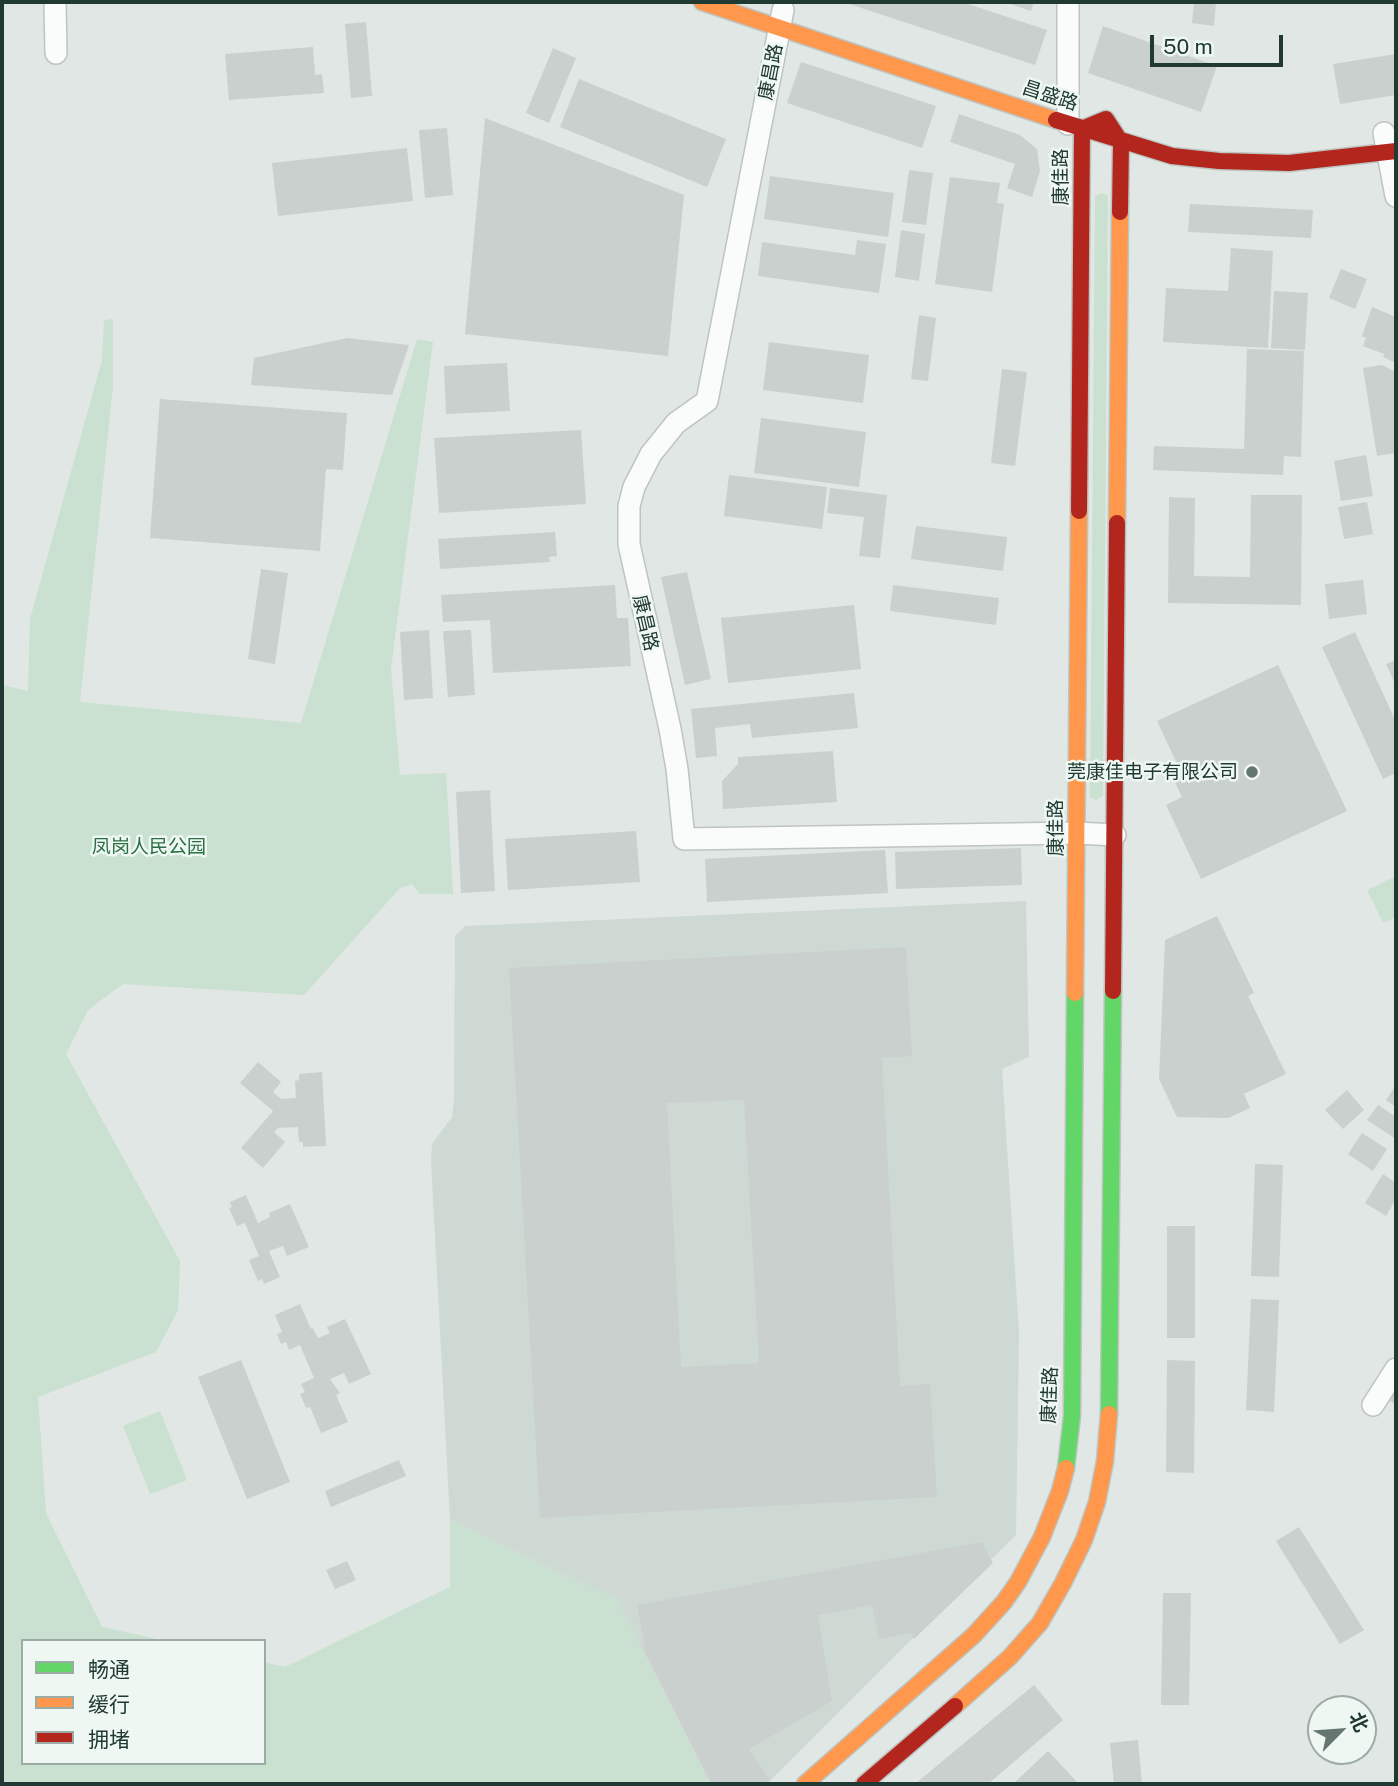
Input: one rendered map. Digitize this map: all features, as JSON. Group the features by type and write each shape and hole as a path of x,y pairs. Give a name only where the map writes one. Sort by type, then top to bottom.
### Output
{"street":[{"path":"55,2 56,53"},
{"name":"昌盛路","path":"702,2 782,15 1066,115 1122,142 1172,156 1219,161 1289,163 1358,157 1386,141"},
{"path":"1066,115 1068,2"},
{"name":"康昌路","path":"782,15 707,401 676,423 657,446 638,478 629,506 629,544 670,729 684,839 1077,833 1115,835"},
{"name":"昌盛路","path":"1066,115 1106,119 1143,130"},
{"name":"康佳路","path":"805,1784 944,1662 1004,1602 1042,1537 1066,1468 1072,1416 1077,833 1066,115 1106,119"},
{"path":"864,1784 982,1684 1040,1623 1084,1540 1097,1502 1105,1461 1108,1427 1122,142 1106,119"},
{"path":"1386,141 1396,196"},
{"path":"1373,1405 1396,1369"}],"shaded area":[{"path":"1026,901 1029,1057 1002,1069 1019,1333 1016,1535 767,1784 710,1784 616,1599 450,1520 431,1161 432,1144 452,1117 454,1100 455,936 465,926"}],"green space":[{"path":"1102,193 1108,196 1103,796 1096,800 1090,797 1095,196"},
{"name":"凤岗人民公园","path":"113,319 113,386 80,702 301,723 417,339 433,342 391,669 400,775 446,773 453,894 420,894 412,884 400,888 304,995 123,984 88,1010 66,1054 180,1261 178,1310 156,1352 38,1397 46,1513 102,1627 157,1639 21,1639 21,1765 266,1765 266,1662 285,1667 450,1587 450,1520 616,1599 710,1784 2,1784 2,685 28,691 30,619 102,360 104,320"},
{"path":"1396,876 1396,917 1383,923 1367,890"},
{"path":"160,1411 187,1480 150,1494 123,1426"}],"building":[{"path":"843,2 962,2 1047,30 1035,65"},
{"path":"1005,2 1034,2 1031,11"},
{"path":"1194,2 1216,2 1214,26 1192,23"},
{"path":"366,22 372,96 351,98 345,24"},
{"path":"1103,26 1217,66 1201,112 1088,73"},
{"path":"313,47 315,75 322,74 324,93 229,100 225,54"},
{"path":"553,48 576,58 549,123 526,113"},
{"path":"1396,54 1396,95 1340,104 1333,64"},
{"path":"801,62 936,106 922,148 787,103"},
{"path":"579,79 726,139 707,187 560,127"},
{"path":"959,114 1020,135 1037,149 1040,171 1032,197 1007,188 1015,164 950,142"},
{"path":"485,118 684,195 668,356 465,334"},
{"path":"447,128 453,195 425,198 419,130"},
{"path":"407,148 413,201 278,216 272,163"},
{"path":"909,170 933,173 926,225 902,222"},
{"path":"770,176 894,193 888,237 764,219"},
{"path":"950,177 1000,183 997,203 1004,204 992,292 935,284"},
{"path":"1190,204 1313,210 1311,238 1188,232"},
{"path":"901,230 925,234 919,281 895,277"},
{"path":"857,240 886,244 879,293 758,276 762,242 855,255"},
{"path":"1231,248 1273,251 1268,348 1163,342 1166,288 1228,291"},
{"path":"1341,269 1367,279 1355,309 1329,298"},
{"path":"1274,291 1308,293 1305,350 1271,348"},
{"path":"1372,307 1396,317 1396,363 1383,357 1384,354 1363,346 1366,338 1362,336"},
{"path":"919,315 936,318 928,381 911,379"},
{"path":"347,338 409,345 392,395 251,385 254,358"},
{"path":"769,342 869,355 863,403 763,390"},
{"path":"1247,349 1304,351 1301,457 1284,456 1283,475 1153,470 1154,446 1244,449"},
{"path":"507,363 510,411 446,414 444,366"},
{"path":"1382,365 1394,371 1396,382 1396,453 1377,456 1363,368"},
{"path":"1002,369 1027,372 1015,466 991,463"},
{"path":"160,399 347,413 343,470 326,469 320,551 150,538"},
{"path":"761,418 866,432 859,487 754,473"},
{"path":"581,430 586,504 439,513 434,438"},
{"path":"1366,455 1373,496 1341,501 1334,461"},
{"path":"729,475 827,487 822,529 724,516"},
{"path":"830,488 887,495 880,558 859,556 864,517 827,513"},
{"path":"1251,495 1302,495 1301,605 1168,603 1169,497 1195,498 1194,576 1250,577"},
{"path":"1367,502 1373,534 1344,539 1338,507"},
{"path":"916,526 1007,537 1003,571 911,559"},
{"path":"555,532 557,556 549,557 550,562 440,569 438,539"},
{"path":"261,569 288,573 275,664 248,659"},
{"path":"687,572 711,679 685,685 661,577"},
{"path":"1363,580 1367,614 1329,619 1325,584"},
{"path":"615,585 617,618 628,618 631,666 493,673 490,620 443,622 441,595"},
{"path":"893,585 999,598 996,625 890,611"},
{"path":"854,605 861,669 728,683 721,618"},
{"path":"429,630 433,698 404,700 400,632"},
{"path":"471,630 475,695 448,697 443,631"},
{"path":"1355,632 1396,722 1396,773 1383,779 1322,647"},
{"path":"1396,660 1396,686 1386,664"},
{"name":"莞康佳电子有限公司","path":"1278,665 1347,811 1201,879 1166,805 1182,797 1171,774 1180,770 1157,721"},
{"path":"854,693 858,728 752,738 750,724 715,728 717,756 696,758 691,709"},
{"path":"833,751 837,802 723,809 722,781 738,764 738,757"},
{"path":"490,790 495,891 461,893 456,792"},
{"path":"636,831 640,882 508,890 505,839"},
{"path":"1021,848 1022,885 896,889 895,852"},
{"path":"885,850 888,893 707,902 705,859"},
{"path":"1217,916 1254,993 1248,996 1286,1074 1244,1094 1250,1108 1228,1118 1177,1117 1159,1079 1165,940"},
{"path":"906,947 912,1056 882,1058 900,1386 930,1384 937,1497 540,1518 509,968","holes":["744,1100 759,1363 681,1367 667,1103"]},
{"path":"258,1062 281,1082 273,1092 281,1099 296,1098 295,1081 299,1080 299,1074 322,1072 326,1146 303,1147 303,1142 299,1142 298,1127 278,1128 274,1132 285,1142 263,1168 241,1148 273,1111 240,1083"},
{"path":"1396,1085 1396,1107 1386,1100"},
{"path":"1347,1090 1364,1110 1343,1129 1325,1110"},
{"path":"1378,1105 1396,1117 1396,1139 1367,1120"},
{"path":"1362,1133 1387,1149 1373,1171 1348,1154"},
{"path":"1255,1164 1283,1165 1279,1277 1251,1276"},
{"path":"1383,1174 1396,1183 1396,1199 1386,1216 1365,1203"},
{"path":"246,1195 258,1223 270,1217 269,1213 290,1204 309,1247 287,1256 283,1246 269,1251 280,1277 264,1284 262,1279 258,1281 249,1260 259,1256 245,1223 237,1226 229,1208 232,1207 230,1202"},
{"path":"1167,1226 1195,1226 1195,1338 1167,1338"},
{"path":"1251,1299 1279,1300 1274,1412 1246,1410"},
{"path":"300,1304 318,1338 330,1333 327,1327 345,1319 371,1374 349,1384 344,1373 330,1379 340,1393 336,1395 348,1422 321,1433 310,1407 306,1408 300,1394 305,1392 301,1384 314,1378 300,1345 289,1350 286,1342 281,1344 277,1334 282,1332 275,1315"},
{"path":"241,1360 290,1482 247,1499 198,1377"},
{"path":"1167,1360 1195,1361 1194,1473 1166,1472"},
{"path":"1396,1379 1396,1405 1384,1397"},
{"path":"399,1460 406,1476 331,1507 325,1491"},
{"path":"1299,1527 1364,1630 1340,1644 1276,1541"},
{"path":"982,1542 993,1563 914,1639 911,1633 879,1639 872,1605 818,1615 832,1701 749,1749 770,1781 765,1784 712,1784 646,1654 637,1605"},
{"path":"347,1561 356,1580 335,1589 326,1570"},
{"path":"1163,1593 1191,1593 1189,1705 1161,1705"},
{"path":"1034,1685 1063,1720 988,1784 915,1784"},
{"path":"1138,1740 1142,1784 1114,1784 1110,1743"},
{"path":"1048,1751 1079,1784 1013,1784"}],"traffic: fast":[{"path":"1109,1414 1113,991"},
{"path":"1066,1468 1072,1416 1075,993"}],"traffic: slow":[{"path":"702,2 1056,120"},
{"path":"1117,523 1120,212"},
{"path":"1075,993 1079,511"},
{"path":"955,1706 1010,1657 1040,1623 1063,1583 1084,1540 1097,1502 1105,1461 1109,1414"},
{"path":"805,1784 974,1635 1004,1602 1042,1537 1066,1468"}],"traffic: jam":[{"path":"1079,511 1082,129 1106,119 1121,142 1120,212"},
{"path":"1056,120 1172,156 1219,161 1289,163 1396,151"},
{"path":"1113,991 1117,523"},
{"path":"864,1784 955,1706"}],"place":[{"name":"莞康佳电子有限公司","path":"1252,772"}]}
